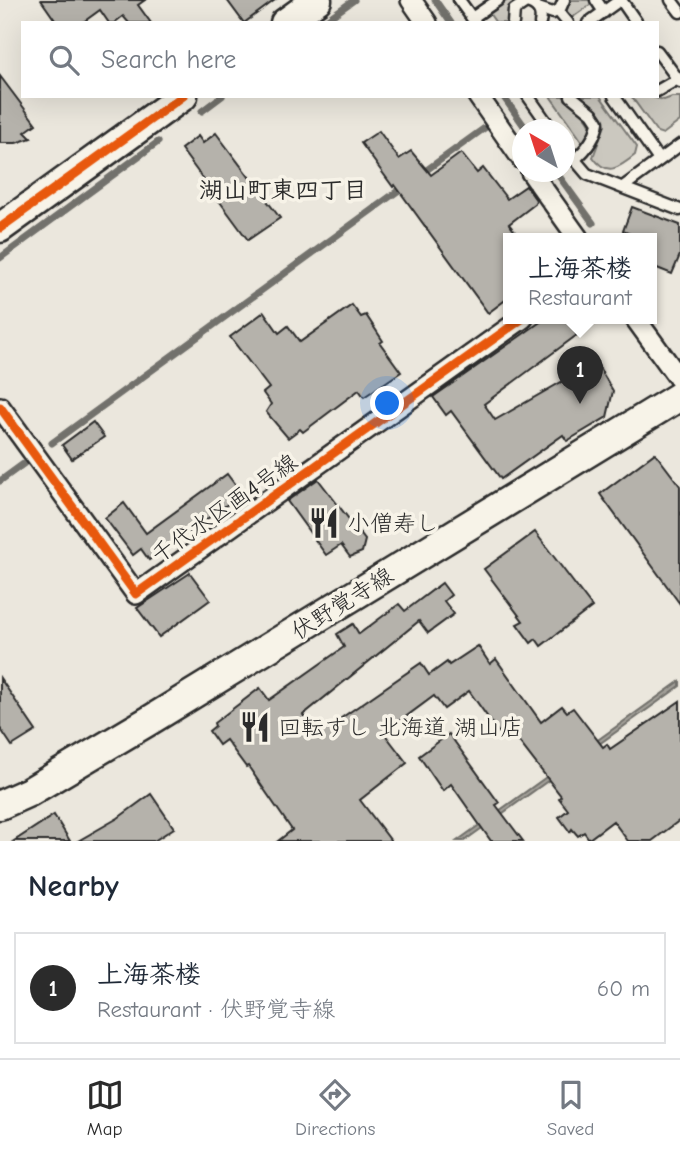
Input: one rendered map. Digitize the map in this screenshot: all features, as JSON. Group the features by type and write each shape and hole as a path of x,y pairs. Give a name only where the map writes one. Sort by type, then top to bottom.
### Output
{"main road":[{"path":"288,21 317,0"},
{"path":"0,228 180,98"},
{"name":"伏野覚寺線","path":"0,805 29,792 152,719 680,396"}],"street":[{"path":"411,0 426,21"},
{"path":"479,98 512,144"},
{"path":"538,182 574,233"},
{"name":"千代水区画4号線","path":"0,407 136,594 515,324"},
{"path":"639,324 680,380"}],"lane":[{"path":"459,0 474,21 498,0"},
{"path":"513,21 514,10 521,4 537,4 548,13 558,10 564,0"},
{"path":"596,0 604,12"},
{"path":"591,21 620,0 636,21"},
{"path":"671,0 680,12"},
{"path":"537,4 540,21"},
{"path":"558,10 566,21"},
{"path":"659,54 679,81 659,90"},
{"path":"529,98 544,119"},
{"path":"573,98 592,113 598,122 597,132 588,147 575,158"},
{"path":"615,98 659,160"},
{"path":"623,187 680,145"},
{"path":"575,162 587,174 680,210"}],"shaded area":[{"path":"508,0 519,0 509,11 509,21 495,21 489,13"},
{"path":"570,0 594,2 570,19 566,13"},
{"path":"680,97 680,121 663,134 657,132 632,98 664,100"},
{"path":"551,98 565,98 587,119 592,130 584,144 575,131 575,119 566,119"},
{"path":"580,98 601,98 637,147 635,155 618,167 603,167 593,157 605,125 601,115"},
{"path":"680,681 680,686 464,841 457,841"}],"building":[{"path":"41,0 145,0 138,5 150,21 127,21 123,16 117,21 108,21 100,10 85,21 56,21"},
{"path":"227,0 275,0 247,21 243,21"},
{"path":"0,76 36,124 25,132 31,138 16,143 0,143"},
{"path":"379,131 399,159 411,151 431,175 461,153 477,173 483,168 507,199 526,186 536,200 535,204 509,224 516,233 503,233 503,302 488,313 395,185 393,187 361,143"},
{"path":"216,133 280,218 248,240 181,149 198,136 203,143"},
{"path":"632,207 680,225 680,255 672,274 657,268 657,233 623,231"},
{"path":"352,305 361,317 366,315 383,341 380,343 401,372 364,397 359,390 303,432 300,429 288,438 266,412 271,404 263,393 269,388 230,337 264,312 279,333 288,326 300,342"},
{"path":"537,324 585,324 575,331 577,335 484,404 495,420 596,362 613,391 607,417 567,441 563,435 501,479 451,411 446,415 433,397"},
{"path":"93,422 104,437 72,459 62,445"},
{"path":"655,453 680,486 680,604 600,494"},
{"path":"227,474 242,494 149,560 141,549 133,555 105,518 124,503 146,533"},
{"path":"318,479 365,540 362,552 350,557 341,545 326,555 287,501"},
{"path":"535,532 592,607 541,646 536,639 531,643 517,624 523,621 484,569"},
{"path":"190,573 210,600 159,637 137,608"},
{"path":"442,583 451,595 444,601 454,614 428,633 419,621 303,715 318,734 421,663 429,675 478,646 490,664 496,659 541,722 562,706 567,712 573,708 603,747 607,744 610,749 680,701 680,820 652,841 628,841 613,821 589,839 584,832 578,836 572,829 570,832 559,817 568,810 559,798 561,796 507,726 499,733 469,691 444,709 434,696 384,733 407,763 360,800 391,841 278,841 292,830 248,766 246,767 226,740 219,745 209,731 215,726 214,723 260,688 269,700 344,647 337,634 353,624 359,634 399,604 405,611"},
{"path":"0,678 36,731 12,746 0,728"},
{"path":"449,734 523,841 491,841 451,784 443,791 419,756"},
{"path":"151,794 174,828 154,841 78,841 118,818"},
{"path":"54,815 70,841 14,841"}],"waterway":[{"path":"325,21 354,0"},
{"path":"435,0 450,21"},
{"path":"202,111 219,98"},
{"path":"504,98 519,119"},
{"path":"421,174 486,127"},
{"path":"0,258 158,142"},
{"path":"563,182 593,223"},
{"path":"52,443 406,185"},
{"path":"0,481 26,462"}],"cycle path":[{"path":"0,228 180,98"},
{"path":"0,407 136,594 515,324"}],"place":[{"name":"上海茶楼","path":"580,404"},
{"name":"小僧寿し","path":"324,523"},
{"name":"回転すし 北海道 湖山店","path":"255,727"}],"district":[{"name":"湖山町東四丁目","path":"283,190"}]}
